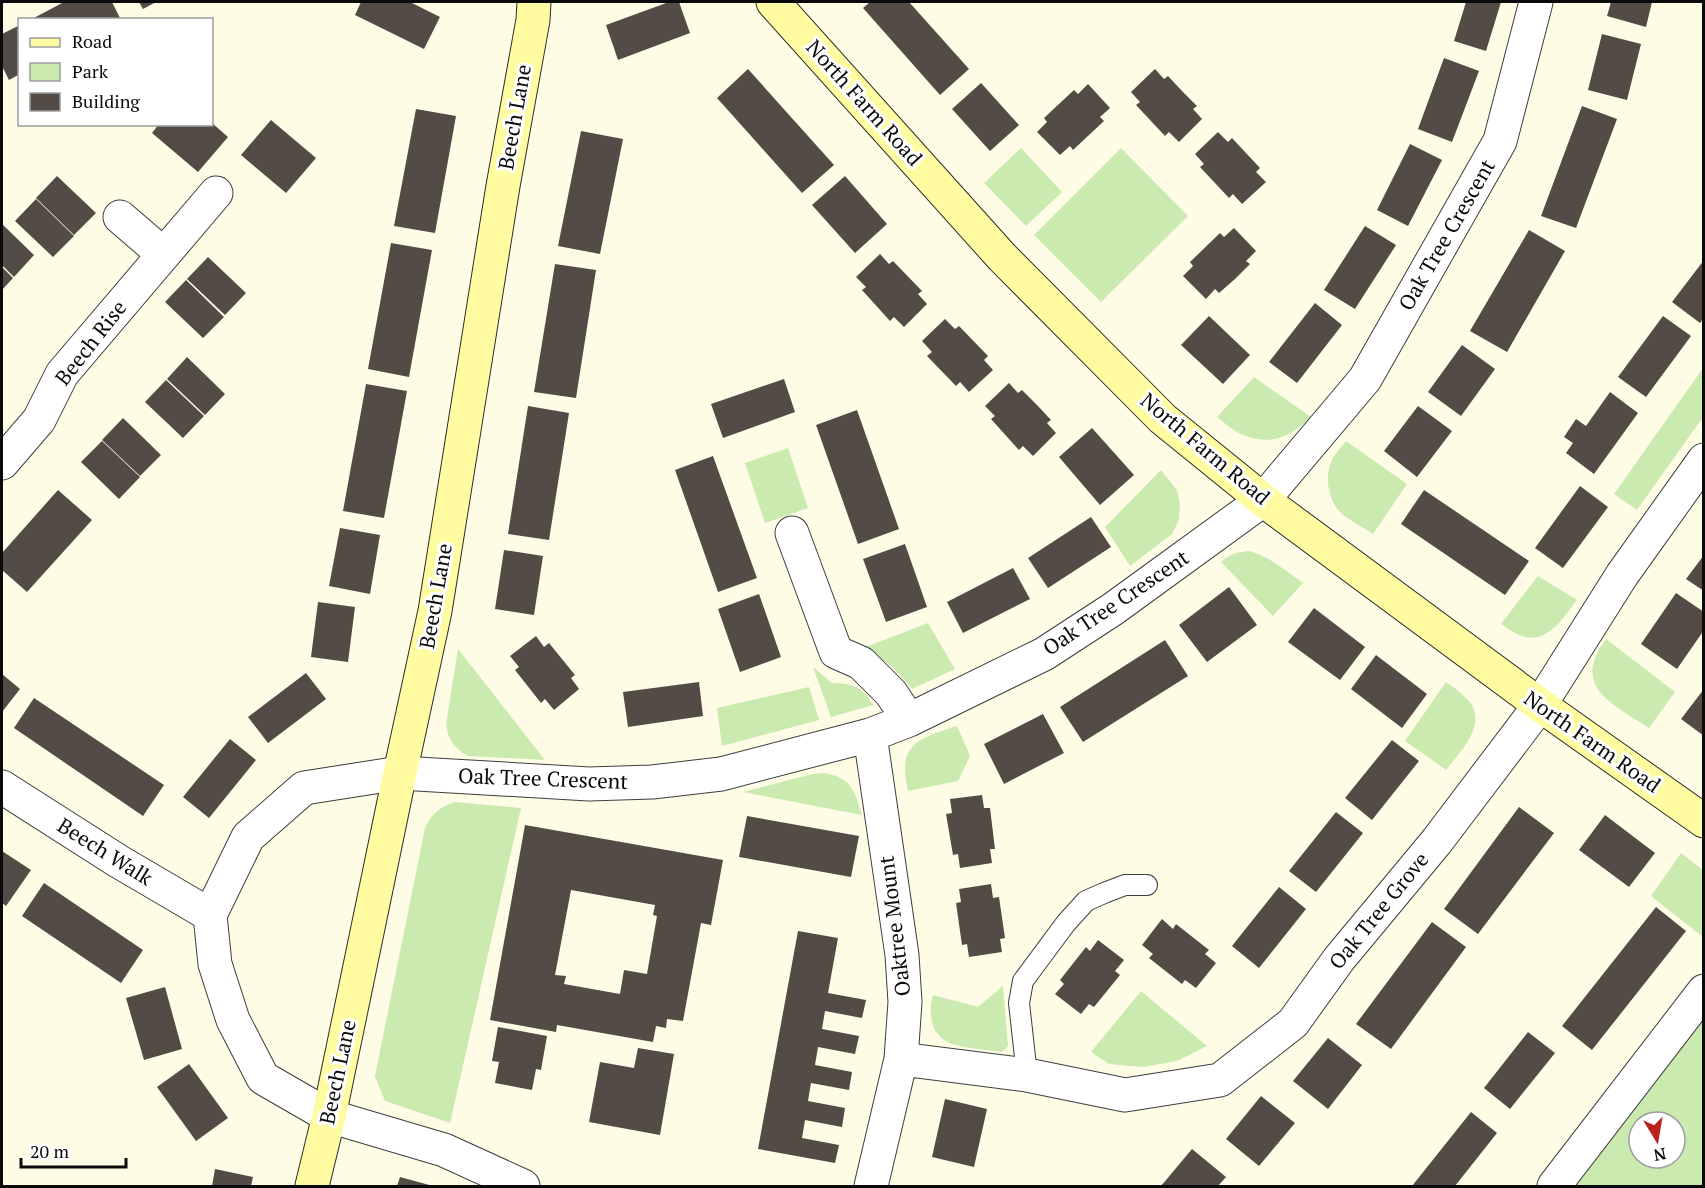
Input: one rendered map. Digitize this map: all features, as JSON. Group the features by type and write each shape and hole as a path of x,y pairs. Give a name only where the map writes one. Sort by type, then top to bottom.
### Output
{"street":[{"name":"Beech Lane","path":"312,1186 329,1116 435,611 534,2"},
{"name":"North Farm Road","path":"773,2 1002,257 1163,419 1263,500 1540,705 1704,821"},
{"name":"Oak Tree Crescent","path":"210,915 248,837 304,788 400,773 589,784 652,782 721,774 870,735 909,720 1044,654 1113,609 1263,500 1365,379 1500,141 1536,2"},
{"name":"Beech Rise","path":"2,464 39,420 62,374 216,193"},
{"path":"120,217 164,254"},
{"name":"Oak Tree Grove","path":"901,1059 1027,1075 1125,1095 1220,1080 1293,1023 1339,959 1437,841 1540,705 1622,575 1704,460"},
{"path":"792,533 836,652 861,663 891,693 909,720"},
{"name":"Oaktree Mount","path":"870,735 902,955 905,1002 901,1059 872,1186"},
{"name":"Beech Walk","path":"2,787 118,861 210,915"},
{"path":"210,915 214,964 233,1020 263,1078 329,1116 444,1150 523,1186"},
{"path":"1554,1186 1704,991"}],"lane":[{"path":"1027,1075 1019,1003 1023,981 1066,923 1086,902 1104,892 1125,885 1147,885"}],"green space":[{"path":"1021,148 1062,192 1026,226 984,183"},
{"path":"1121,148 1188,216 1101,302 1034,235"},
{"path":"1703,368 1703,417 1637,510 1614,494"},
{"path":"1254,377 1311,417 1287,435 1261,440 1241,434 1217,417"},
{"path":"1346,441 1407,484 1373,534 1341,513 1330,495 1328,474 1332,460"},
{"path":"788,448 808,508 765,523 745,463"},
{"path":"1161,470 1177,490 1180,505 1179,520 1172,534 1130,566 1105,527"},
{"path":"1249,551 1270,560 1303,583 1273,616 1221,562 1234,554"},
{"path":"1538,576 1577,600 1552,629 1537,637 1527,637 1501,624"},
{"path":"928,623 955,669 912,689 892,666 863,648"},
{"path":"1606,639 1675,692 1649,728 1610,702 1594,682 1592,670 1596,656"},
{"path":"458,649 545,760 468,756 452,743 446,724"},
{"path":"813,667 832,683 851,685 861,690 873,705 831,717"},
{"path":"1446,682 1468,700 1474,709 1475,719 1474,728 1465,746 1446,770 1405,741"},
{"path":"809,687 819,720 722,746 717,708"},
{"path":"957,726 970,756 958,781 908,791 905,775 906,762 908,753 914,745 931,735"},
{"path":"824,773 841,778 850,786 862,815 743,792 813,774"},
{"path":"455,802 521,808 450,1123 385,1101 375,1076 425,828 437,811"},
{"path":"1681,853 1703,870 1703,937 1651,896"},
{"path":"1003,986 1008,1046 1002,1052 955,1045 938,1035 931,1016 933,995 978,1007"},
{"path":"1141,991 1207,1046 1177,1061 1143,1067 1109,1064 1091,1052"},
{"path":"1703,1018 1703,1186 1575,1186 1627,1118 1627,1170 1687,1170 1687,1110 1633,1110"}],"building":[{"path":"64,2 112,2 120,18 34,18"},
{"path":"139,2 156,2 143,9"},
{"path":"361,2 410,2 440,17 424,49 355,15"},
{"path":"669,2 679,2 690,33 618,60 606,25"},
{"path":"870,2 909,2 969,69 940,95 863,8"},
{"path":"1466,2 1501,2 1486,51 1454,41"},
{"path":"1611,2 1652,2 1646,27 1607,16"},
{"path":"18,26 18,75 9,80 2,66 2,34"},
{"path":"1602,34 1641,44 1627,100 1588,90"},
{"path":"1444,58 1479,71 1452,142 1418,129"},
{"path":"748,69 834,165 802,193 717,98"},
{"path":"1155,69 1164,79 1168,76 1197,106 1193,109 1202,119 1179,142 1169,132 1165,136 1136,105 1140,102 1131,92"},
{"path":"981,83 1019,125 990,151 952,109"},
{"path":"1088,84 1110,108 1100,117 1104,121 1073,150 1070,146 1060,155 1037,132 1047,122 1044,118 1074,90 1078,94"},
{"path":"1582,106 1617,119 1576,228 1541,216"},
{"path":"416,109 456,116 435,233 394,226"},
{"path":"271,120 316,158 286,193 241,155"},
{"path":"213,124 228,137 198,172 152,133 157,126 213,126"},
{"path":"581,131 623,139 600,254 558,246"},
{"path":"1218,132 1228,142 1232,138 1260,168 1256,172 1266,182 1242,204 1233,194 1229,198 1200,167 1204,164 1195,154"},
{"path":"1410,144 1442,160 1408,226 1377,210"},
{"path":"57,176 96,213 74,235 36,198"},
{"path":"845,176 887,224 855,253 812,205"},
{"path":"36,199 74,236 53,257 15,221"},
{"path":"2,224 34,255 14,277 2,265"},
{"path":"1365,226 1396,245 1355,309 1324,290"},
{"path":"1234,228 1256,251 1246,261 1250,264 1235,279 1219,293 1215,289 1206,299 1183,276 1193,266 1190,262 1220,233 1224,237"},
{"path":"1529,230 1565,251 1507,352 1470,331"},
{"path":"391,243 432,250 409,377 368,369"},
{"path":"880,254 889,264 893,261 922,291 918,294 927,304 904,327 894,317 890,321 862,290 866,287 856,277"},
{"path":"208,257 246,293 225,315 187,279"},
{"path":"1704,260 1704,318 1700,323 1672,302"},
{"path":"555,264 596,270 576,398 534,392"},
{"path":"2,267 13,278 2,290"},
{"path":"186,280 224,317 203,338 165,302"},
{"path":"1315,303 1342,325 1297,383 1269,362"},
{"path":"1209,316 1250,355 1223,384 1181,345"},
{"path":"1663,316 1691,336 1646,397 1618,377"},
{"path":"945,319 955,329 959,326 988,356 984,360 993,370 969,392 960,382 956,386 927,356 932,352 922,341"},
{"path":"1462,345 1495,369 1461,416 1428,392"},
{"path":"187,357 225,394 205,415 167,379"},
{"path":"784,379 795,412 723,438 711,404"},
{"path":"166,380 204,416 183,438 145,402"},
{"path":"1009,383 1018,393 1022,390 1037,405 1051,420 1047,423 1056,433 1033,456 1023,446 1019,450 991,419 995,416 985,406"},
{"path":"366,384 407,391 384,518 343,511"},
{"path":"1610,392 1638,413 1594,474 1566,453 1573,443 1564,437 1576,419 1586,426"},
{"path":"528,406 569,413 549,540 508,534"},
{"path":"1418,406 1452,431 1417,477 1384,451"},
{"path":"857,410 899,529 858,544 816,425"},
{"path":"123,418 161,455 140,476 102,440"},
{"path":"1092,428 1134,475 1100,505 1059,457"},
{"path":"102,441 140,477 119,499 81,462"},
{"path":"713,456 757,578 718,592 675,470"},
{"path":"1580,486 1608,507 1563,568 1535,548"},
{"path":"58,490 92,520 27,592 2,570 2,553"},
{"path":"1424,490 1529,561 1505,595 1401,524"},
{"path":"1091,517 1111,547 1048,588 1028,558"},
{"path":"340,528 380,535 370,594 329,586"},
{"path":"905,544 927,607 886,622 863,559"},
{"path":"504,550 543,556 534,615 495,609"},
{"path":"1704,555 1704,591 1686,579"},
{"path":"1013,568 1030,599 963,633 947,602"},
{"path":"1229,587 1257,625 1207,662 1179,625"},
{"path":"1676,593 1704,612 1704,630 1677,669 1641,644"},
{"path":"759,594 781,657 740,672 718,609"},
{"path":"318,602 355,607 348,662 311,657"},
{"path":"1314,608 1365,647 1340,680 1288,642"},
{"path":"536,636 544,647 549,643 575,675 571,678 579,689 554,710 545,699 541,703 515,670 519,667 510,656"},
{"path":"1165,640 1188,676 1083,742 1060,707"},
{"path":"1376,655 1427,694 1402,728 1351,689"},
{"path":"306,673 326,699 268,743 248,717"},
{"path":"2,674 20,689 2,712"},
{"path":"699,682 703,716 628,727 623,692"},
{"path":"1704,689 1704,736 1681,719"},
{"path":"34,698 164,785 143,816 14,728"},
{"path":"1043,714 1064,753 1004,784 984,744"},
{"path":"230,739 256,760 209,818 183,797"},
{"path":"1392,740 1419,761 1372,820 1345,798"},
{"path":"982,795 984,808 990,808 995,849 990,849 992,863 960,868 958,854 953,855 946,814 952,813 950,799"},
{"path":"1519,807 1554,833 1478,934 1444,909"},
{"path":"1336,812 1363,833 1316,892 1289,871"},
{"path":"1605,815 1655,853 1629,887 1579,850"},
{"path":"747,816 859,836 851,877 739,857"},
{"path":"525,825 723,860 711,925 701,923 683,1021 667,1019 666,1028 656,1026 653,1042 557,1025 556,1032 490,1020","holes":["571,890 655,905 653,915 657,916 647,974 624,970 620,994 564,984 566,976 555,975"]},
{"path":"2,851 31,870 6,906 2,903"},
{"path":"44,883 143,950 121,983 22,916"},
{"path":"991,884 993,898 999,897 1005,938 1000,939 1002,952 969,957 967,944 962,945 956,903 961,902 959,889"},
{"path":"1279,887 1306,909 1259,968 1232,946"},
{"path":"1656,907 1686,931 1592,1050 1562,1026"},
{"path":"1162,919 1173,929 1176,924 1209,950 1205,954 1216,963 1196,988 1185,980 1182,984 1149,958 1153,954 1142,945"},
{"path":"1432,922 1466,947 1391,1049 1356,1024"},
{"path":"798,931 838,938 828,993 866,1000 862,1018 825,1011 822,1029 859,1036 855,1054 818,1047 815,1065 852,1072 849,1090 811,1083 808,1101 845,1108 842,1127 805,1120 802,1138 839,1145 835,1163 758,1149"},
{"path":"1098,940 1124,960 1115,971 1120,975 1094,1007 1089,1004 1081,1014 1055,994 1064,984 1060,980 1086,947 1090,951"},
{"path":"165,987 182,1049 144,1060 126,998"},
{"path":"498,1027 547,1036 541,1070 536,1069 532,1090 495,1083 499,1062 492,1061"},
{"path":"1528,1032 1555,1053 1510,1109 1484,1088"},
{"path":"1328,1038 1362,1065 1328,1109 1293,1081"},
{"path":"638,1048 674,1054 660,1135 589,1122 600,1062 634,1068"},
{"path":"189,1064 228,1118 196,1141 157,1087"},
{"path":"1261,1096 1295,1123 1259,1166 1226,1139"},
{"path":"945,1099 987,1109 974,1167 932,1157"},
{"path":"1471,1112 1497,1133 1455,1186 1412,1186"},
{"path":"1192,1149 1226,1177 1218,1186 1161,1186"},
{"path":"215,1169 253,1177 251,1186 212,1186"},
{"path":"400,1177 433,1186 397,1186"}]}
